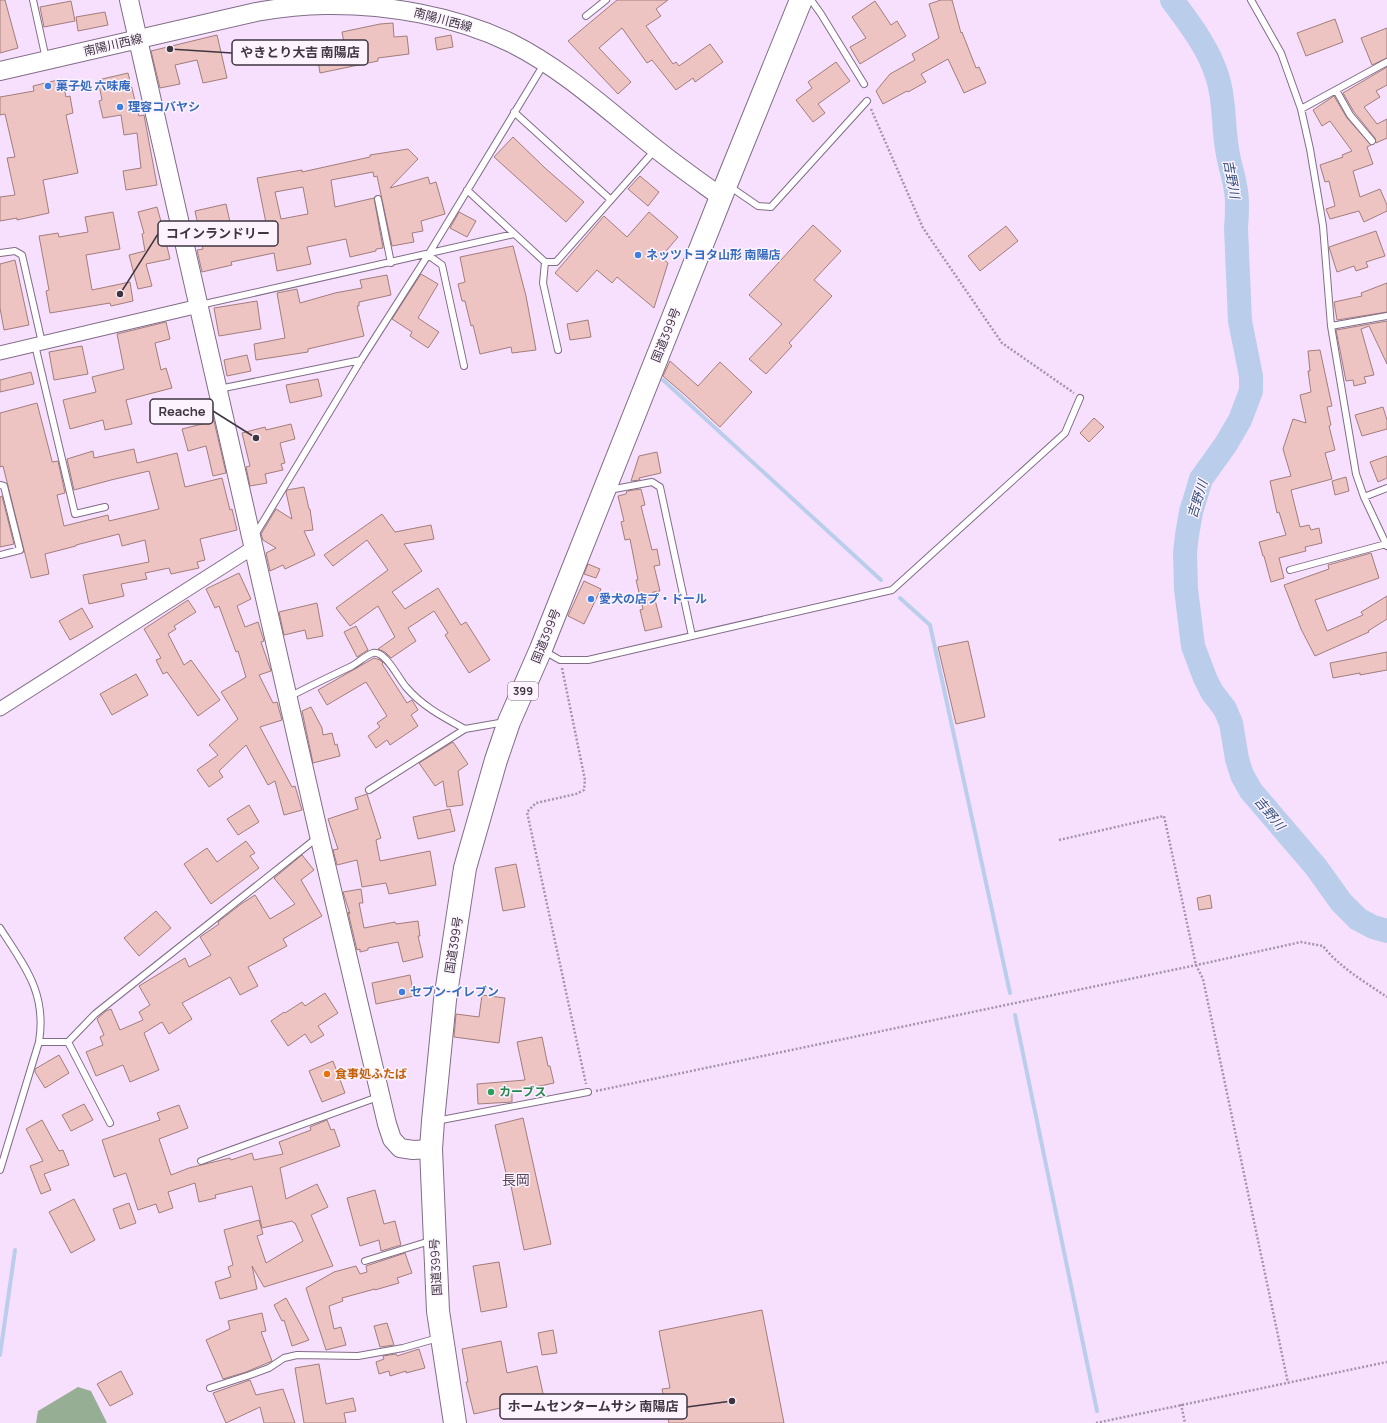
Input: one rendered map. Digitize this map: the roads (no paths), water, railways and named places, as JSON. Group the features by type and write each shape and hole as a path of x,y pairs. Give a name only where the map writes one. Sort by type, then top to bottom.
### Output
{"highway":[{"name":"国道399号","path":"455,1423 438,1311 431,1150 445,1000 465,868 496,760 509,722 541,649 801,0"}],"street":[{"path":"129,0 319,835 387,1124 392,1139 400,1148 431,1150"},
{"name":"南陽川西線","path":"0,71 263,11 290,7 326,5 364,6 409,11 480,30 511,43 544,62 588,93 656,149 724,190"},
{"path":"0,353 198,306"},
{"path":"0,709 253,543"}],"lane":[{"path":"33,0 46,61"},
{"path":"586,16 606,0"},
{"path":"811,0 864,84"},
{"path":"1251,0 1281,53 1301,109 1318,189 1323,226 1331,326 1356,474 1364,497 1387,545 1290,570"},
{"path":"253,543 361,360 428,255 544,62"},
{"path":"1301,109 1387,62"},
{"path":"1336,90 1350,115 1372,141"},
{"path":"724,190 758,206 771,207 867,101"},
{"path":"514,112 611,200"},
{"path":"467,190 545,262 556,262 656,149"},
{"path":"378,199 391,263"},
{"path":"198,306 428,255 514,234"},
{"path":"0,253 15,251 22,255 75,514 105,506"},
{"path":"428,255 442,265 464,366"},
{"path":"545,262 543,282 558,350"},
{"path":"1331,326 1387,316"},
{"path":"218,389 361,360"},
{"path":"541,649 560,660 588,660 892,590 1066,433 1080,398"},
{"path":"604,491 652,482 660,487 692,636"},
{"path":"0,485 4,486 20,550 0,554"},
{"path":"1364,497 1387,488"},
{"path":"288,697 374,653 379,653 388,661 405,686 418,700 465,729"},
{"path":"369,790 465,729 509,722"},
{"path":"39,1042 68,1042 95,1014 319,835"},
{"path":"0,928 28,972 37,992 41,1030 39,1042 0,1170"},
{"path":"68,1042 110,1123"},
{"path":"433,1121 588,1092"},
{"path":"201,1161 381,1096"},
{"path":"365,1261 435,1240"},
{"path":"210,1388 269,1368 284,1358 297,1355 358,1356 403,1348 442,1337"}],"waterway":[{"name":"吉野川","path":"1172,0 1205,48 1214,68 1220,88 1227,149 1237,196 1236,228 1240,321 1251,376 1251,391 1240,420 1226,444 1201,479 1191,512 1185,553 1186,589 1193,646 1205,678 1212,692 1225,709 1231,723 1237,759 1242,775 1251,791 1316,867 1341,902 1358,919 1373,927 1387,931"},
{"path":"663,380 881,580"},
{"path":"900,598 930,625 1010,993"},
{"path":"1015,1015 1097,1411"},
{"path":"0,1355 15,1250"}],"place":[{"name":"やきとり大吉 南陽店","path":"170,49"},
{"name":"菓子処 六味庵","path":"48,86"},
{"name":"理容コバヤシ","path":"120,107"},
{"name":"ネッツトヨタ山形 南陽店","path":"638,255"},
{"name":"コインランドリー","path":"120,294"},
{"name":"Reache","path":"256,438"},
{"name":"愛犬の店プ・ドール","path":"591,599"},
{"name":"セブン-イレブン","path":"402,992"},
{"name":"食事処ふたば","path":"327,1074"},
{"name":"カーブス","path":"491,1092"},
{"name":"ホームセンタームサシ 南陽店","path":"732,1401"}],"district":[{"name":"長岡","path":"516,1180"}]}
